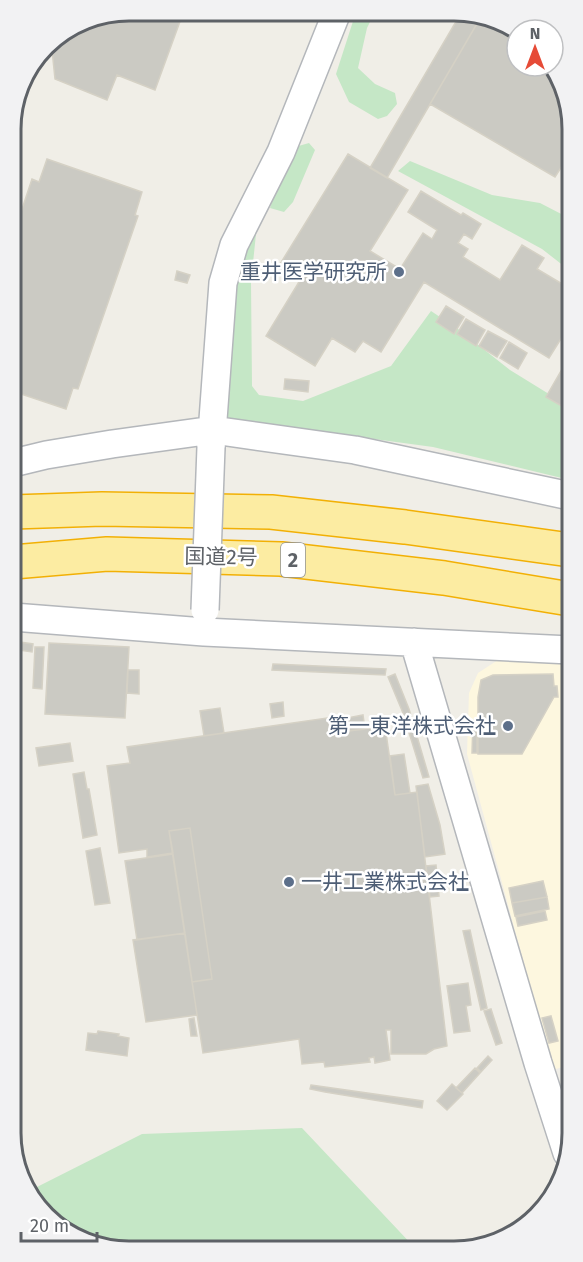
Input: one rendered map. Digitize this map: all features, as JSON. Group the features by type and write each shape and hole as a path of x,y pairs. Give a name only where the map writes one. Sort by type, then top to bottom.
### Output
{"highway":[{"name":"2","path":"21,512 102,509 271,513 405,527 562,549"},
{"name":"国道2号","path":"21,561 107,554 281,559 444,578 562,598"}],"street":[{"path":"205,621 212,438 223,284 234,244 281,152 333,21"},
{"path":"21,461 101,446 212,438 355,450 562,494"},
{"path":"21,617 205,621 414,642 562,650"},
{"path":"414,642 534,1052 562,1137"}],"shaded area":[{"path":"501,658 562,659 562,1067 553,1070 467,754 469,693 478,673"}],"green space":[{"path":"353,21 370,21 358,68 375,84 395,93 397,104 387,116 378,119 349,102 336,74"},
{"path":"309,143 315,150 293,202 284,212 270,208 277,186 295,147"},
{"path":"410,161 492,195 540,203 562,214 562,265 542,249 398,171"},
{"path":"248,234 256,234 251,282 252,386 259,395 303,401 391,366 431,311 510,370 562,402 562,478 433,447 227,419 227,378 234,280"},
{"path":"302,1128 408,1241 122,1241 94,1235 75,1227 63,1219 43,1199 35,1188 142,1134"}],"building":[{"path":"122,21 180,21 155,90 117,75 107,100 55,79 52,54 75,35 101,25"},
{"path":"456,21 477,24 387,178 370,168"},
{"path":"477,24 505,34 505,78 549,78 558,101 562,129 562,166 555,177 430,104"},
{"path":"348,154 408,190 370,251 400,269 423,233 432,239 437,230 408,212 421,191 481,224 472,239 464,234 458,243 468,249 463,257 500,280 522,245 544,258 537,269 562,284 562,337 549,358 424,282 381,352 363,341 355,352 332,338 315,366 266,336 299,282 277,269"},
{"path":"47,159 142,192 135,215 138,216 78,389 73,388 66,409 21,394 21,212 32,179 39,182"},
{"path":"177,271 190,275 187,283 175,280"},
{"path":"446,306 464,317 454,334 436,322"},
{"path":"466,319 485,330 476,346 457,334"},
{"path":"488,331 507,341 497,357 479,346"},
{"path":"509,342 527,353 518,369 500,358"},
{"path":"562,369 562,406 546,397"},
{"path":"285,379 309,381 308,392 284,389"},
{"path":"21,642 33,644 32,652 21,650"},
{"path":"49,643 129,647 125,718 45,714"},
{"path":"35,647 44,647 42,689 33,688"},
{"path":"273,664 386,669 385,675 272,670"},
{"path":"128,670 139,670 139,694 127,693"},
{"path":"395,674 409,709 429,777 423,778 403,713 388,677"},
{"name":"第一東洋株式会社","path":"553,674 558,697 554,697 522,754 478,754 478,697 481,680 493,675"},
{"path":"283,702 284,716 272,718 270,704"},
{"path":"220,708 224,733 204,736 200,711"},
{"path":"363,715 365,729 349,731 347,718"},
{"path":"341,716 343,732 385,726 395,795 417,792 447,1046 434,1049 426,1054 391,1054 391,1030 386,1030 390,1060 375,1063 374,1057 369,1058 370,1062 325,1067 324,1062 302,1064 299,1039 203,1053 192,982 212,979 190,828 169,831 173,853 147,857 147,849 119,853 107,766 130,763 127,747"},
{"path":"473,720 477,720 477,753 472,753"},
{"path":"70,743 73,761 39,766 36,748"},
{"path":"404,754 410,793 395,795 390,756"},
{"path":"84,772 97,835 83,838 73,774"},
{"path":"428,784 440,825 445,854 425,857 416,786"},
{"path":"190,828 212,979 192,982 169,831"},
{"path":"100,848 110,903 95,905 86,851"},
{"path":"173,854 185,933 137,940 125,861"},
{"path":"436,865 439,896 430,897 426,866"},
{"path":"543,881 547,897 512,903 509,888"},
{"path":"547,897 549,909 515,916 512,903"},
{"path":"545,911 547,920 518,926 516,917"},
{"path":"470,930 487,1008 481,1010 463,931"},
{"path":"185,933 197,1015 146,1022 133,940"},
{"path":"468,983 471,1005 466,1006 470,1031 454,1033 447,986"},
{"path":"491,1009 502,1043 496,1045 484,1011"},
{"path":"551,1016 558,1041 549,1043 542,1018"},
{"path":"194,1018 197,1036 191,1036 189,1019"},
{"path":"98,1031 129,1038 127,1056 86,1050 88,1033 97,1034"},
{"path":"488,1056 492,1060 481,1072 477,1068"},
{"path":"475,1068 480,1073 462,1093 456,1088"},
{"path":"452,1084 463,1094 447,1110 437,1101"},
{"path":"311,1085 423,1101 422,1108 310,1089"}],"place":[{"name":"重井医学研究所","path":"399,272"},
{"name":"第一東洋株式会社","path":"508,726"},
{"name":"一井工業株式会社","path":"289,882"}]}
